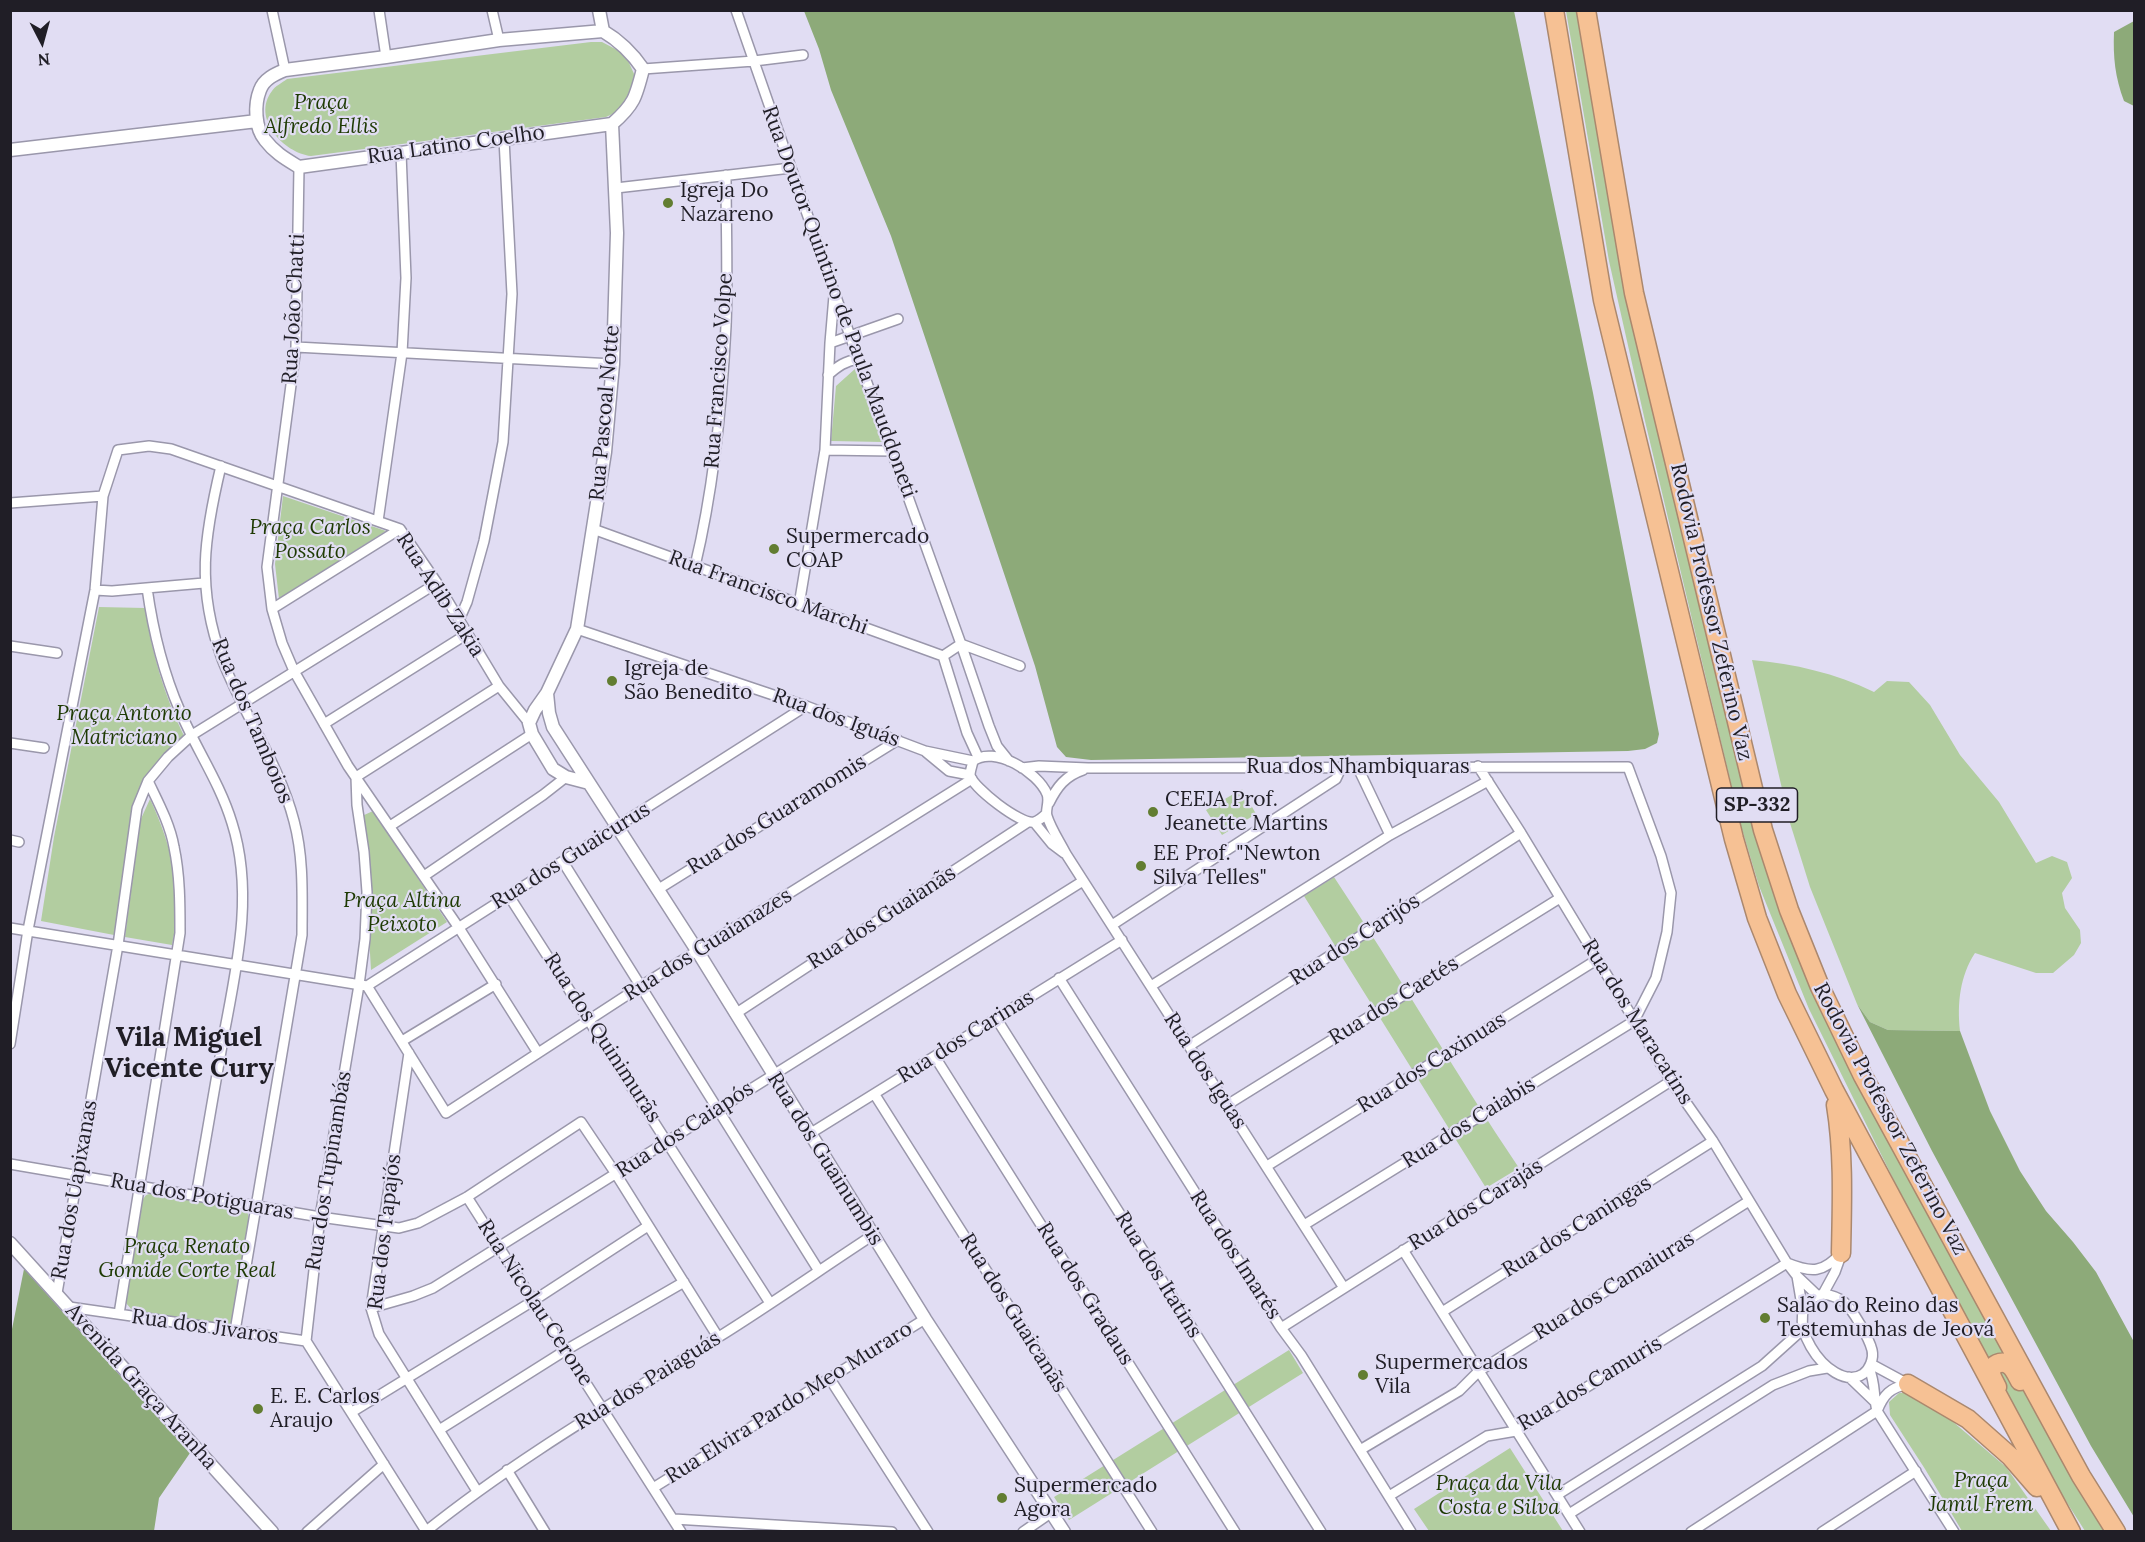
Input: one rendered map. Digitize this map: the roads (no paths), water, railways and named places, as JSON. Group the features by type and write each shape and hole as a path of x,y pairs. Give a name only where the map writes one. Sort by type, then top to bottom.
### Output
{"highway":[{"name":"Rodovia Professor Zeferino Vaz","path":"1554,10 1603,300 1734,839 1757,918 1787,994 1833,1090 2071,1532"},
{"name":"Rodovia Professor Zeferino Vaz","path":"1586,10 1634,292 1763,830 1788,910 1820,987 1863,1076 2076,1465 2116,1532"},
{"path":"1833,1090 1840,1128 1841,1253"},
{"path":"2078,1532 1992,1376 1992,1369 1998,1364 2006,1363 2012,1367 2110,1532"},
{"path":"1908,1384 1968,1419 2011,1457 2060,1514"}],"street":[{"path":"272,10 285,70"},
{"path":"379,10 386,57"},
{"path":"492,10 500,40"},
{"path":"599,10 603,31"},
{"name":"Rua Doutor Quintino de Paula Mauddoneti","path":"736,10 989,726 997,746 1009,761"},
{"path":"299,167 279,156 264,138 257,121 260,89 271,76 285,70 500,40 603,31 619,40 633,54 643,69 636,96 628,110 612,124"},
{"path":"643,69 803,55"},
{"path":"10,150 257,121"},
{"name":"Rua Latino Coelho","path":"299,167 612,124"},
{"name":"Rua Pascoal Notte","path":"547,693 577,628 605,452 613,364 617,233 612,124"},
{"path":"459,620 467,602 484,541 503,442 512,294 504,139"},
{"path":"378,521 402,353 406,278 401,153"},
{"name":"Rua João Chatti","path":"278,486 296,347 299,167"},
{"path":"616,188 791,168"},
{"name":"Rua Francisco Volpe","path":"696,566 707,514 720,420 726,324 726,175"},
{"path":"799,604 825,450 830,343 835,294"},
{"path":"830,343 898,319"},
{"path":"296,347 613,364"},
{"path":"828,375 847,361 859,359"},
{"name":"Rua Adib Zakia","path":"104,496 118,450 149,446 171,449 400,529 437,583 499,686 531,728"},
{"path":"825,450 892,451"},
{"name":"Rua dos Tamboios","path":"220,466 206,534 204,583 210,618 222,659 272,759 294,821 301,861 302,901 302,935 258,1207 235,1331"},
{"name":"Rua dos Tupinambás","path":"278,486 267,567 272,609 282,643 294,671 356,777 459,927 538,1053"},
{"path":"10,503 104,496 95,590 28,930 10,1044"},
{"path":"272,609 400,529"},
{"name":"Rua Francisco Marchi","path":"593,529 943,656"},
{"path":"95,590 112,591 204,583"},
{"name":"Rua dos Uapixanas","path":"57,1293 118,945 137,808 148,781 168,757 192,735 244,705 294,671 437,583"},
{"path":"147,588 152,620 166,674 181,713 221,794 232,822 238,846 243,896 237,965 196,1196"},
{"name":"Rua dos Iguás","path":"577,628 806,706 925,751 975,759"},
{"path":"324,724 467,634"},
{"path":"971,777 975,759 943,656 961,644 1020,666"},
{"path":"10,646 57,653"},
{"path":"356,777 499,686"},
{"path":"390,826 512,746 531,728 535,711 547,693"},
{"name":"Rua dos Guainumbis","path":"547,693 553,727 698,952 925,1319 1064,1532"},
{"name":"Rua dos Guaicurus","path":"363,985 617,828 806,706"},
{"path":"531,728 553,769 566,777 589,783"},
{"name":"Rua dos Guaramomis","path":"657,890 897,740"},
{"path":"10,743 44,748"},
{"name":"Rua dos Iguás","path":"925,751 949,771 971,777"},
{"path":"975,759 993,756 1009,761 1036,780 1046,793 1049,803 1046,814 1031,822"},
{"name":"Rua dos Nhambiquaras","path":"1022,768 1039,766 1088,768 1628,767 1661,856 1671,893 1667,932 1656,978 1634,1021"},
{"name":"Rua dos Maracatins","path":"1478,766 1671,1081 1713,1141 1787,1263 1797,1276 1820,1295"},
{"name":"Rua dos Nhambiquaras","path":"1049,803 1059,784 1074,772 1088,768"},
{"path":"1112,925 1336,779 1341,768"},
{"path":"1358,768 1390,835"},
{"name":"Rua dos Tupinambás","path":"306,1341 320,1217 363,985 367,891 356,777"},
{"path":"424,876 566,777"},
{"name":"Rua dos Iguas","path":"971,777 981,790 998,804 1031,822 1052,844 1066,854"},
{"name":"Rua dos Guaianazes","path":"409,1053 446,1113 641,986 971,777"},
{"path":"118,1314 180,933 180,901 174,846 148,781"},
{"path":"1151,986 1390,835 1488,781"},
{"name":"Rua dos Iguas","path":"1046,814 1066,854 1344,1288"},
{"name":"Rua dos Guaianãs","path":"735,1014 1031,822"},
{"name":"Rua dos Carijós","path":"1190,1046 1521,833"},
{"path":"563,862 819,1271"},
{"name":"Rua dos Caiapós","path":"371,1308 433,1288 500,1248 1083,880"},
{"name":"Rua dos Quinimurãs","path":"509,896 669,1141 770,1303"},
{"name":"Rua dos Caetés","path":"1227,1105 1560,898"},
{"path":"10,928 363,985 409,1053"},
{"name":"Rua dos Carinas","path":"811,1133 1122,940"},
{"name":"Rua dos Caxinuas","path":"1267,1166 1598,959"},
{"name":"Rua dos Imarés","path":"1059,978 1281,1328 1301,1355 1411,1532"},
{"path":"402,1041 496,984"},
{"name":"Rua dos Itatins","path":"996,1018 1321,1532"},
{"name":"Rua dos Caiabis","path":"1304,1225 1634,1021"},
{"name":"Rua dos Tapajós","path":"409,1053 371,1308 379,1334 477,1491"},
{"name":"Rua dos Gradaus","path":"935,1057 1235,1532"},
{"name":"Rua dos Carajás","path":"1281,1328 1671,1081"},
{"name":"Rua dos Guaicanãs","path":"875,1095 1152,1532"},
{"name":"Rua dos Potiguaras","path":"10,1164 258,1207 399,1228 418,1223 467,1197 581,1122 616,1174"},
{"name":"Rua dos Caningas","path":"1442,1312 1713,1141"},
{"path":"616,1174 718,1337"},
{"name":"Rua Nicolau Cerone","path":"467,1197 681,1532"},
{"name":"Rua dos Camaiuras","path":"1360,1450 1459,1391 1479,1371 1749,1201"},
{"path":"352,1412 533,1301 648,1226"},
{"name":"Rua dos Paiaguás","path":"426,1531 507,1470 718,1337 873,1235"},
{"name":"Avenida Graça Aranha","path":"10,1243 272,1532"},
{"path":"1403,1250 1580,1532"},
{"path":"1787,1263 1805,1270 1816,1270 1831,1264 1841,1253"},
{"path":"1827,1368 1802,1330 1803,1312 1820,1295 1835,1272 1841,1253"},
{"name":"Rua dos Camuris","path":"1389,1496 1487,1436 1516,1431 1787,1263"},
{"name":"Rua dos Maracatins","path":"1797,1276 1803,1312"},
{"path":"440,1430 566,1350 684,1282"},
{"path":"1820,1295 1834,1296 1844,1302 1855,1318 1872,1349 1870,1366 1876,1390 1874,1401 1877,1411 1954,1532"},
{"name":"Rua dos Jivaros","path":"69,1307 306,1341"},
{"name":"Rua Elvira Pardo Meo Muraro","path":"653,1488 925,1319"},
{"path":"1557,1495 1762,1366 1802,1330"},
{"path":"306,1341 426,1531"},
{"path":"1762,1366 1773,1385"},
{"path":"1850,1377 1864,1373 1870,1366"},
{"path":"1870,1366 1908,1384"},
{"path":"1569,1514 1773,1385 1809,1371 1827,1368 1850,1377 1874,1401"},
{"path":"830,1379 928,1532"},
{"path":"1691,1532 1877,1411 1888,1392 1908,1384"},
{"path":"307,1532 384,1464"},
{"path":"507,1470 545,1532"},
{"path":"1822,1532 1916,1471"},
{"path":"1023,1532 1052,1512"},
{"path":"674,1519 892,1532"}],"place":[{"name":"Igreja Do Nazareno","path":"668,203"},
{"name":"Supermercado COAP","path":"774,549"},
{"name":"Igreja de São Benedito","path":"612,681"},
{"name":"CEEJA Prof. Jeanette Martins","path":"1153,812"},
{"name":"EE Prof. \"Newton Silva Telles\"","path":"1141,866"},
{"name":"Salão do Reino das Testemunhas de Jeová","path":"1765,1318"},
{"name":"Supermercados Vila","path":"1363,1375"},
{"name":"E. E. Carlos Araujo","path":"258,1409"},
{"name":"Supermercado Agora","path":"1002,1498"}],"district":[{"name":"Vila Miguel Vicente Cury","path":"189,1054"}],"park label":[{"name":"Praça Alfredo Ellis","path":"321,115"},
{"name":"Praça Carlos Possato","path":"310,540"},
{"name":"Praça Antonio Matriciano","path":"124,726"},
{"name":"Praça Altina Peixoto","path":"402,913"},
{"name":"Praça Renato Gomide Corte Real","path":"187,1259"},
{"name":"Praça Jamil Frem","path":"1981,1493"},
{"name":"Praça da Vila Costa e Silva","path":"1499,1496"}]}
